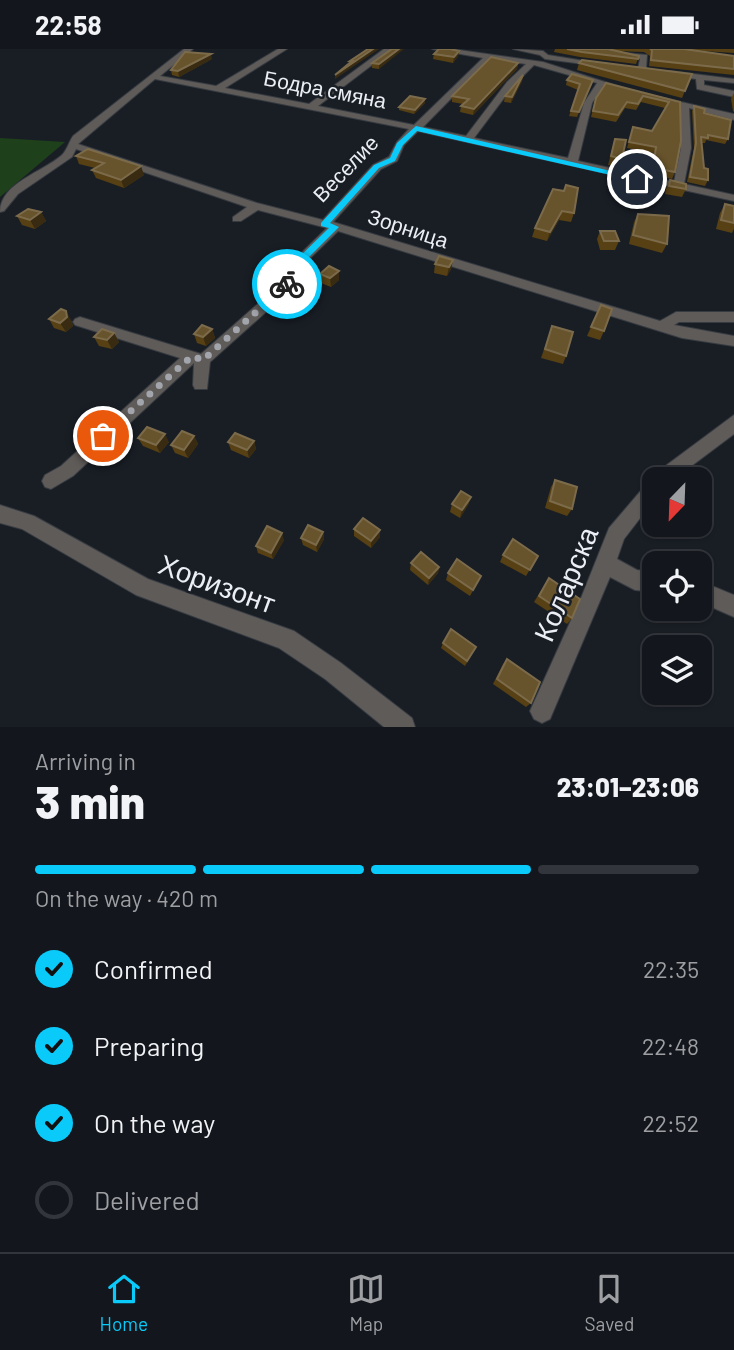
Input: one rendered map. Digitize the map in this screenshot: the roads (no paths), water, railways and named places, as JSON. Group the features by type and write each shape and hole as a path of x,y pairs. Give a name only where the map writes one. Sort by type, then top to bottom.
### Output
{"street":[{"path":"0,209 13,192 57,164 76,138 188,49"},
{"path":"219,88 283,49"},
{"path":"311,107 389,49"},
{"path":"436,49 533,62"},
{"path":"517,49 543,53 546,57 601,83 639,94"},
{"path":"587,49 644,57 642,69"},
{"name":"Веселие","path":"51,481 67,471 197,358 281,291 295,266 377,166 393,159 400,144 489,57"},
{"path":"467,141 510,84 533,62 546,57 610,65"},
{"path":"631,68 682,71 700,77 734,81"},
{"name":"Бодра смяна","path":"155,77 416,128 637,179 734,198"},
{"path":"700,77 700,87 734,94"},
{"path":"572,163 588,103 601,83"},
{"path":"651,96 734,117"},
{"path":"678,186 686,148 684,105"},
{"name":"Зорница","path":"73,145 256,206 697,336 734,341"},
{"path":"635,200 637,179"},
{"path":"237,219 256,206"},
{"path":"663,326 676,317 734,317"},
{"path":"80,322 197,358 201,385"},
{"path":"675,467 725,435 734,422"},
{"name":"Коларска","path":"542,711 590,603 616,534 642,502"},
{"name":"Хоризонт","path":"0,514 27,522 143,588 286,639 333,671 403,727"},
{"path":"604,563 635,580 642,581"},
{"path":"712,596 734,606"}]}
